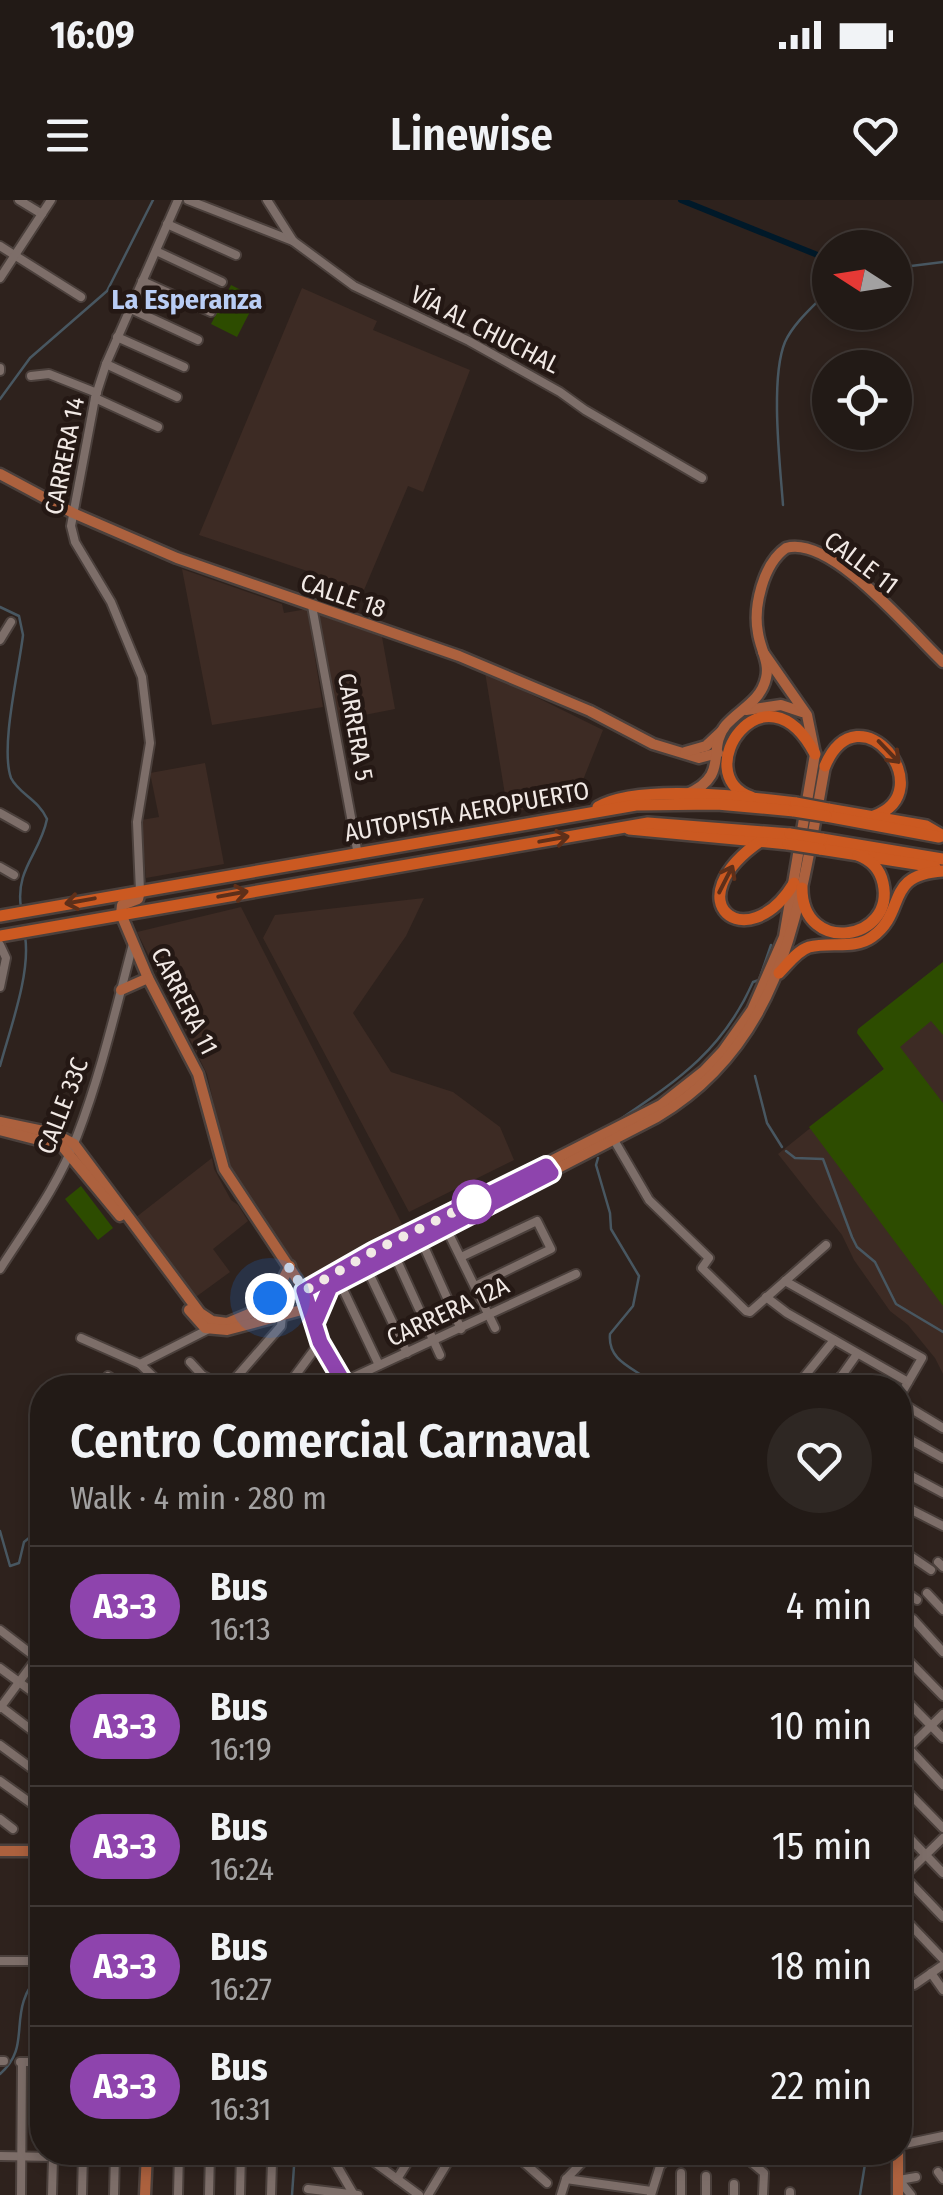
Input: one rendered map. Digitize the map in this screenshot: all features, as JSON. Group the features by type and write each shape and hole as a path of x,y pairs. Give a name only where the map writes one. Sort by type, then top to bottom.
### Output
{"highway":[{"path":"795,807 744,794 735,785 727,761 731,742 747,724 765,717 790,722 804,734 815,754"},
{"path":"826,766 838,747 858,738 875,739 894,752 903,772 902,790 889,808 874,816"},
{"path":"590,812 610,801 686,795 755,798"},
{"name":"AUTOPISTA AEROPUERTO","path":"3,916 590,812 676,803 795,807 943,837"},
{"path":"827,813 874,816 926,826 943,837"},
{"name":"AUTOPISTA AEROPUERTO","path":"5,935 648,824 943,859"},
{"path":"620,828 648,833 789,839"},
{"path":"762,840 723,877 718,893 723,908 736,918 757,919 778,907 798,885 807,912 820,926 837,934 862,930 880,912 884,887 874,864 858,855"},
{"path":"821,844 858,855 943,870"},
{"path":"778,973 807,948 866,941 884,925 911,878 943,870"}],"main road":[{"name":"CALLE 18","path":"0,474 176,558 459,656 590,711 653,744 706,758 718,753"},
{"name":"CALLE 11","path":"763,652 757,626 759,598 779,553 794,546 807,547 846,571 943,662"},
{"path":"675,752 696,750 722,731 758,695 766,679 763,652"},
{"path":"0,1130 72,1148 198,1323 208,1329 228,1330 309,1308 334,1284 446,1228 564,1156 662,1105 714,1061 752,1010 772,971 798,885 814,738 806,715 763,652"},
{"path":"741,712 780,705 806,715"},
{"path":"686,795 703,785 714,770 722,731"},
{"path":"692,756 704,768 703,785"},
{"path":"0,1122 53,1133 72,1148 200,1313 212,1321 227,1323 304,1291 374,1251 614,1140 668,1110 710,1076 752,1025 778,973 826,766"},
{"path":"121,914 123,904 138,899 140,891"},
{"name":"CARRERA 11","path":"121,914 148,978 198,1074 224,1169 304,1291 320,1342 337,1375"},
{"path":"121,990 148,978"},
{"path":"255,1312 280,1285 290,1266"},
{"path":"315,1326 334,1284"},
{"path":"0,1851 30,1851"},
{"path":"146,2195 147,2165"},
{"path":"898,2165 898,2195"}],"street":[{"path":"19,200 42,214"},
{"path":"0,278 51,200"},
{"name":"CARRERA 14","path":"140,891 137,822 150,743 142,677 118,618 73,537 73,512 106,364 178,200"},
{"path":"188,200 293,241"},
{"name":"VÍA AL CHUCHAL","path":"267,200 293,241 354,286 468,341 702,478"},
{"path":"168,224 236,255"},
{"path":"0,246 81,298"},
{"path":"156,252 222,282"},
{"path":"142,281 211,312"},
{"path":"129,308 198,340"},
{"path":"117,337 184,367"},
{"path":"106,364 177,397"},
{"path":"31,376 50,374 158,426"},
{"name":"CARRERA 5","path":"312,606 358,855"},
{"path":"0,640 11,622"},
{"path":"0,813 25,827"},
{"path":"0,867 14,875"},
{"name":"CALLE 33C","path":"0,1269 40,1208 72,1148 99,1070 133,944"},
{"path":"0,945 6,958 0,987"},
{"path":"614,1140 649,1200 709,1258 702,1268 748,1312 826,1245"},
{"path":"462,1257 537,1221 551,1250 476,1286"},
{"path":"446,1228 495,1328"},
{"path":"421,1240 461,1330"},
{"path":"394,1254 440,1355"},
{"path":"366,1266 407,1353"},
{"name":"CARRERA 12A","path":"363,1375 576,1274"},
{"path":"784,1281 922,1358 912,1375"},
{"path":"334,1284 379,1366"},
{"path":"766,1297 895,1375"},
{"path":"236,1375 281,1326 282,1316"},
{"path":"140,1364 208,1329"},
{"path":"81,1338 140,1364 152,1375"},
{"path":"806,1375 834,1340"},
{"path":"296,1375 320,1342"},
{"path":"841,1375 857,1354"},
{"path":"190,1362 202,1375"},
{"path":"912,1407 943,1428"},
{"path":"912,1441 943,1458"},
{"path":"912,1476 943,1492"},
{"path":"912,1510 943,1526"},
{"path":"912,1558 931,1570"},
{"path":"927,1593 943,1610"},
{"path":"912,1596 918,1600"},
{"path":"912,1620 943,1652"},
{"path":"0,1630 30,1650"},
{"path":"912,1664 943,1696"},
{"path":"0,1668 30,1690"},
{"path":"30,1670 0,1707 30,1729"},
{"path":"912,1706 943,1738"},
{"path":"912,1743 943,1714"},
{"path":"0,1745 30,1767"},
{"path":"912,1751 943,1785"},
{"path":"0,1781 30,1802"},
{"path":"912,1796 943,1828"},
{"path":"0,1819 13,1829"},
{"path":"912,1867 943,1838"},
{"path":"912,1841 943,1873"},
{"path":"912,1887 943,1917"},
{"path":"912,1927 943,1962 912,1985"},
{"path":"0,1960 30,1961"},
{"path":"931,1973 943,1990"},
{"path":"20,2195 21,2062 30,2062"},
{"path":"912,2142 943,2136"},
{"path":"0,2156 30,2156"},
{"path":"52,2195 53,2165"},
{"path":"82,2195 83,2165"},
{"path":"114,2195 115,2165"},
{"path":"178,2195 179,2165"},
{"path":"209,2195 210,2165"},
{"path":"240,2195 241,2165"},
{"path":"271,2195 272,2165"},
{"path":"340,2165 355,2195"},
{"path":"379,2165 419,2195"},
{"path":"397,2179 406,2165"},
{"path":"428,2195 446,2165"},
{"path":"527,2165 547,2183"},
{"path":"561,2195 566,2179 579,2165"},
{"path":"566,2179 651,2193 661,2165"},
{"path":"754,2165 764,2173 763,2195"},
{"path":"681,2173 681,2195"},
{"path":"706,2176 706,2195"},
{"path":"910,2195 899,2180 916,2177"},
{"path":"734,2184 734,2195"},
{"path":"308,2189 355,2195"}],"shaded area":[{"path":"302,288 377,321 373,330 470,370 423,492 408,486 364,590 199,535"},
{"path":"182,569 282,604 284,613 307,609 323,707 212,725"},
{"path":"317,614 382,637 395,709 339,720"},
{"path":"485,672 603,730 575,800 508,813"},
{"path":"205,763 224,864 146,878 141,820 159,817 150,773"},
{"path":"424,898 406,936 353,1013 391,1072 453,1092 500,1127 514,1160 409,1212 263,938 275,915"},
{"path":"241,907 405,1230 307,1280 228,1167 207,1074 137,932"},
{"path":"943,962 943,1374 908,1325 890,1311 854,1260 842,1235 778,1154 884,1069 857,1031"},
{"path":"212,1158 231,1200 248,1221 213,1249 230,1272 193,1299 135,1218"}],"green space":[{"path":"231,285 257,298 237,337 211,324"},
{"path":"943,962 943,1035 931,1021 900,1047 943,1103 943,1306 809,1127 884,1069 857,1033 858,1029"},
{"path":"81,1186 113,1228 98,1240 65,1199"}],"waterway":[{"path":"0,399 30,358 107,291 153,200"},
{"path":"681,200 812,253"},
{"path":"912,266 943,262"},
{"path":"783,505 777,422 780,358 785,342 812,307"},
{"path":"0,607 19,616 23,635 9,728 11,778 47,819 25,872 21,908"},
{"path":"0,1066 22,984 25,936"},
{"path":"622,1118 663,1090 714,1044 753,982 759,980 771,945"},
{"path":"755,1076 767,1123 782,1147"},
{"path":"786,1151 795,1158 823,1159 857,1247 875,1262 896,1304 943,1332"},
{"path":"598,1158 596,1165 611,1229 639,1276 633,1306 610,1334 611,1344 619,1360 642,1375"},
{"path":"0,1531 10,1566 19,1563 24,1542 30,1538"},
{"path":"0,2074 16,2051 30,1986"},
{"path":"292,2195 294,2165"},
{"path":"860,2195 865,2165"}],"bus line":[{"name":"A3-3","path":"316,1320 330,1287 339,1280 551,1173 546,1166 374,1251 304,1291 320,1342 338,1375"}],"district":[{"name":"La Esperanza","path":"187,299"}],"route":[{"path":"270,1298 290,1266 304,1291 474,1202"}]}
